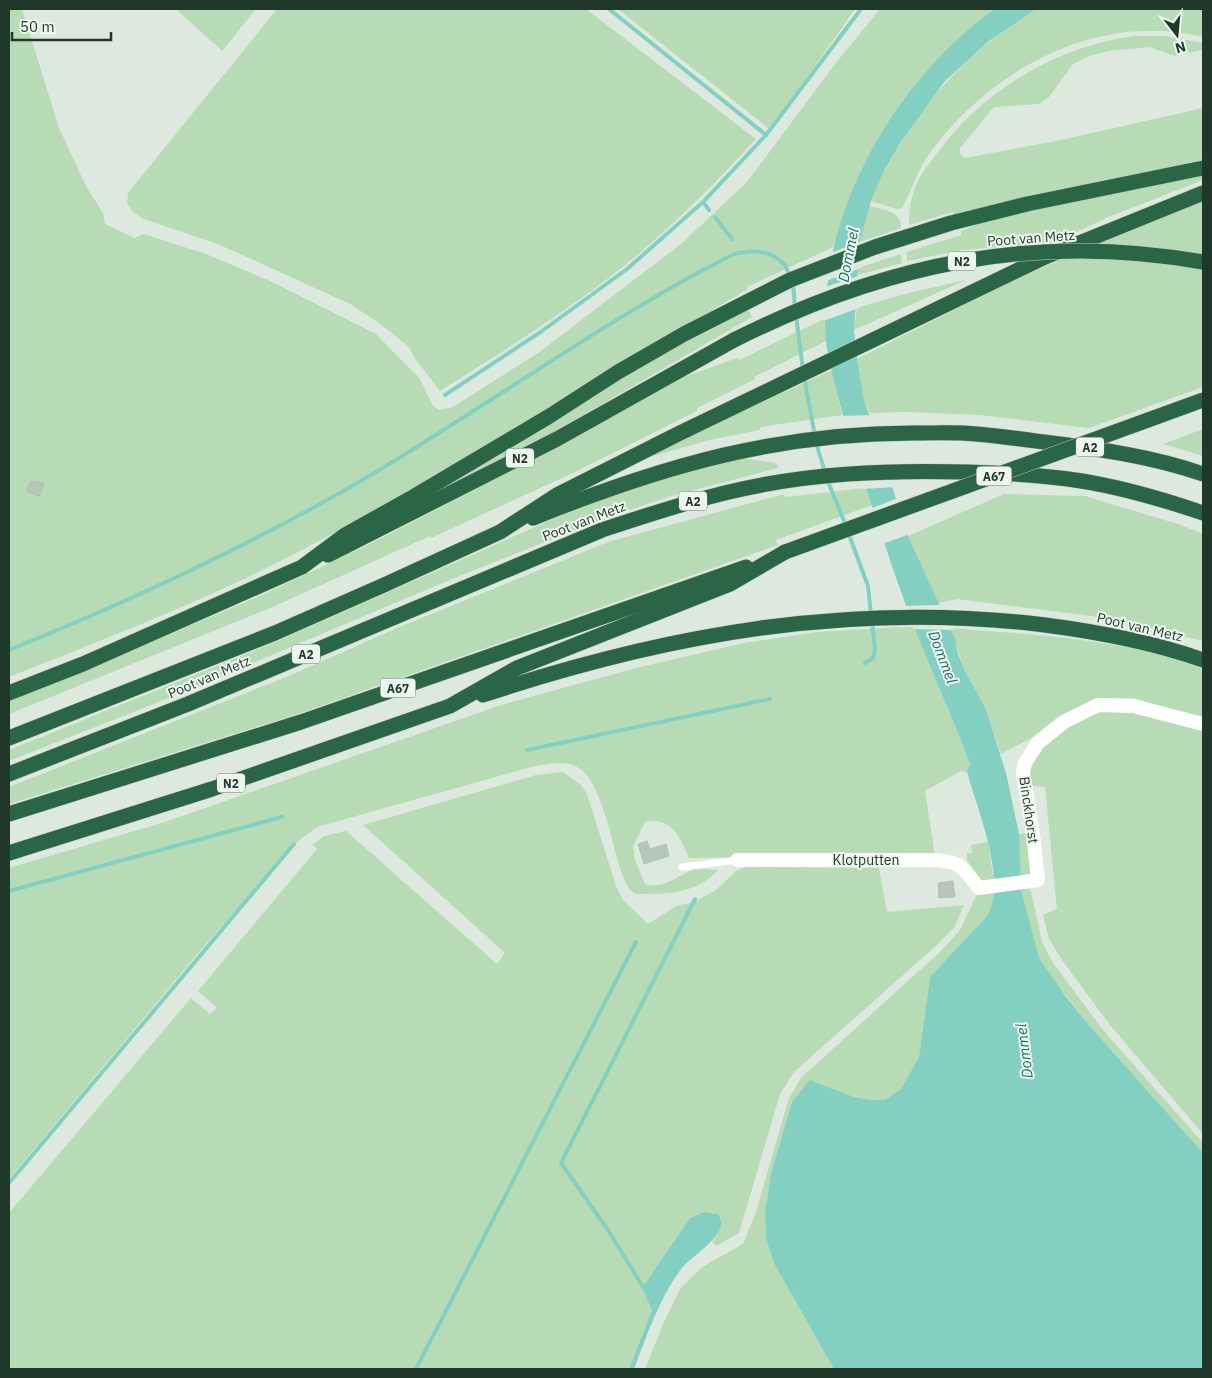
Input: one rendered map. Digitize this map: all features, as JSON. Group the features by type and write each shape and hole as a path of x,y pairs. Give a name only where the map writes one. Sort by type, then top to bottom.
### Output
{"highway":[{"path":"302,567 345,535 460,470 626,367 753,297 844,258 951,224 1027,204 1203,168"},
{"path":"500,532 557,495 948,303 1045,257 1203,193"},
{"name":"Poot van Metz","path":"302,567 557,439 734,340 785,314 862,285 949,263 1016,254 1087,251 1142,253 1203,262"},
{"name":"A67","path":"9,814 300,722 607,616 1203,400"},
{"name":"Poot van Metz","path":"500,532 638,478 727,453 772,445 868,434 974,433 1103,449 1146,457 1203,474"},
{"name":"Poot van Metz","path":"9,774 188,704 602,530 681,504 729,492 785,481 872,472 1024,474 1082,481 1160,499 1203,513"},
{"name":"A2","path":"9,738 275,633 500,532"},
{"name":"N2","path":"9,853 212,789 450,706 517,668 730,584 785,552"},
{"name":"N2","path":"9,693 92,660 302,567"},
{"name":"Poot van Metz","path":"450,706 532,680 674,643 714,634 814,620 968,616 1105,634 1144,642 1203,660"}],"street":[{"name":"Binckhorst","path":"1033,881 1033,834 1023,773 1025,763 1038,743 1064,722 1098,705 1133,706 1203,724"},
{"name":"Klotputten","path":"736,860 934,860 956,862 964,867 979,888 1033,881"}],"lane":[{"name":"Klotputten","path":"682,867 736,860"}],"green space":[{"path":"9,9 22,9 59,128 86,186 103,213 105,224 134,238 144,234 206,254 270,281 376,334 420,379 433,406 439,410 453,407 538,353 681,244 747,182 835,64 880,9 994,9 987,14 862,168 833,247 747,287 748,289 471,455 302,550 194,602 9,677"},
{"path":"176,9 256,9 222,51"},
{"path":"277,9 586,9 756,139 686,211 610,277 526,336 440,391 416,360 408,346 379,323 350,304 218,244 144,219 134,213 127,204 128,193"},
{"path":"618,9 855,9 786,107 768,128"},
{"path":"1036,9 1203,9 1203,37 1163,31 1124,33 1085,41 1048,55 1013,74 981,98 952,126 923,163 902,208 897,209 871,201 880,180 904,137 936,94 972,56 992,39"},
{"path":"1133,36 1165,36 1203,43 1203,51 1174,56 1150,47 1108,51 1089,56 1073,64 1049,97 1039,104 994,107 960,148 960,154 965,158 1061,140 1203,108 1203,159 1135,177 954,215 953,212 909,225 912,200 921,176 956,130 977,109 1024,75 1050,61 1077,50"},
{"path":"1203,172 1203,180 1106,218 1056,242 962,250 907,261 907,252 961,235 961,231 996,217"},
{"path":"1203,198 1203,387 1089,428 980,415 908,412 870,413 864,399 857,359 1014,280"},
{"path":"869,206 895,214 901,228 860,242"},
{"path":"901,254 902,263 858,275 858,268"},
{"path":"966,280 854,330 857,308 908,293"},
{"path":"736,311 749,311 752,317 554,432 393,515 466,469"},
{"path":"826,318 826,341 754,377 755,379 697,408 697,411 575,472 431,538 430,536 268,609 9,714 9,701 85,671 262,595 370,544 561,445 681,378 737,358 739,360"},
{"path":"832,370 842,415 760,427 760,430 710,440 642,459 763,399 765,401"},
{"path":"1203,429 1203,456 1163,444"},
{"path":"741,458 776,463 778,468 668,497 600,520 452,579 184,692 9,761 9,750 278,641 594,501 660,477"},
{"path":"865,488 872,505 776,540 778,545 298,714 9,804 9,787 291,675 397,628 608,542 784,494 785,497"},
{"path":"1004,494 1085,496 1181,525 1203,534 1203,641 1107,618 957,599 938,603 908,536"},
{"path":"915,627 971,765 967,772 961,771 925,791 935,856 689,858 678,836 668,825 662,822 645,822 633,847 635,860 645,884 662,884 693,870 718,870 700,884 691,888 670,893 636,894 630,889 623,877 604,811 592,784 585,773 577,767 562,763 535,766 317,827 298,841 204,946 9,1179 9,868 165,822 501,705 640,667 744,643 818,632"},
{"path":"950,628 1046,636 1110,644 1142,650 1203,669 1203,718 1133,698 1097,698 1059,716 1031,738 1001,754 986,709 965,671"},
{"path":"1118,708 1203,731 1203,1134 1110,1025 1062,960 1049,939 1043,915 1057,909 1045,787 1033,786 1028,779 1032,765 1040,751 1061,730 1089,715"},
{"path":"563,772 581,785 587,794 616,886 623,900 648,924 676,906 694,902 716,890 736,871 747,867 879,868 887,912 964,905 954,928 938,944 794,1072 780,1094 739,1233 716,1246 712,1241 717,1236 721,1218 718,1214 704,1212 690,1218 642,1288 652,1310 629,1369 9,1369 9,1213 191,998 210,1014 217,1008 198,991 317,849 312,845 324,836 346,831 497,964 505,953 363,825 536,775"},
{"path":"1029,833 1033,871 1030,876 1019,878 1019,834"},
{"path":"988,842 994,883 981,882 967,860 967,853 972,853 971,845"},
{"path":"1021,889 1029,889 1031,891 1042,942 1053,963 1103,1030 1203,1143 1203,1153 1095,1032 1047,972 1039,959"},
{"path":"994,892 992,907 987,916 930,977 919,1058 901,1089 885,1100 871,1100 854,1097 810,1081 792,1102 771,1173 765,1213 766,1238 834,1369 645,1369 680,1289 702,1267 743,1244 755,1215 789,1098 802,1077 941,951 960,930 976,896 980,893"}],"water":[{"name":"Dommel","path":"994,9 1036,9 989,41 945,81 902,140 884,171 872,198 860,241 854,330 857,359 864,399 908,536 956,641 957,651 965,671 986,709 1006,773 1019,834 1021,889 1039,958 1066,997 1095,1032 1203,1153 1203,1369 834,1369 774,1263 766,1238 765,1213 771,1173 792,1102 810,1080 854,1097 871,1100 885,1100 901,1089 919,1057 930,977 987,916 993,902 993,865 989,845 967,772 970,764 894,573 847,431 828,357 826,340 827,292 835,245 849,199 870,154 895,112 925,74 958,39"},
{"path":"704,1212 718,1214 721,1221 720,1229 709,1243 686,1263 673,1281 654,1318 634,1369 629,1369 652,1310 642,1288 690,1218"}],"pier":[{"path":"863,241 861,268 826,281 830,253"},
{"path":"861,275 859,308 823,321 825,287"},
{"path":"873,415 895,487 863,489 840,416"},
{"path":"898,498 910,534 882,544 870,509"},
{"path":"942,605 954,630 913,629 904,606"}],"building":[{"path":"30,482 44,483 40,496 27,492"},
{"path":"647,841 650,849 666,844 669,856 644,864 638,844"},
{"path":"953,881 955,897 939,898 938,883"}],"waterway":[{"path":"609,9 766,135"},
{"path":"445,395 542,331 627,269 703,202 766,135 861,9"},
{"path":"703,202 709,210"},
{"path":"715,217 732,239"},
{"path":"9,650 147,591 238,547 327,500 416,448 639,306 732,255 751,251 771,255 783,263 790,276"},
{"path":"793,283 795,308"},
{"path":"796,315 803,370"},
{"path":"804,377 815,436"},
{"path":"816,443 825,472"},
{"path":"827,479 846,526"},
{"path":"848,532 868,586 871,614"},
{"path":"865,663 873,658 875,649 872,623"},
{"path":"527,750 770,699"},
{"path":"9,891 282,817"},
{"path":"9,1183 294,844"},
{"path":"643,1287 608,1230 561,1163 695,899"},
{"path":"416,1369 636,942"}]}
